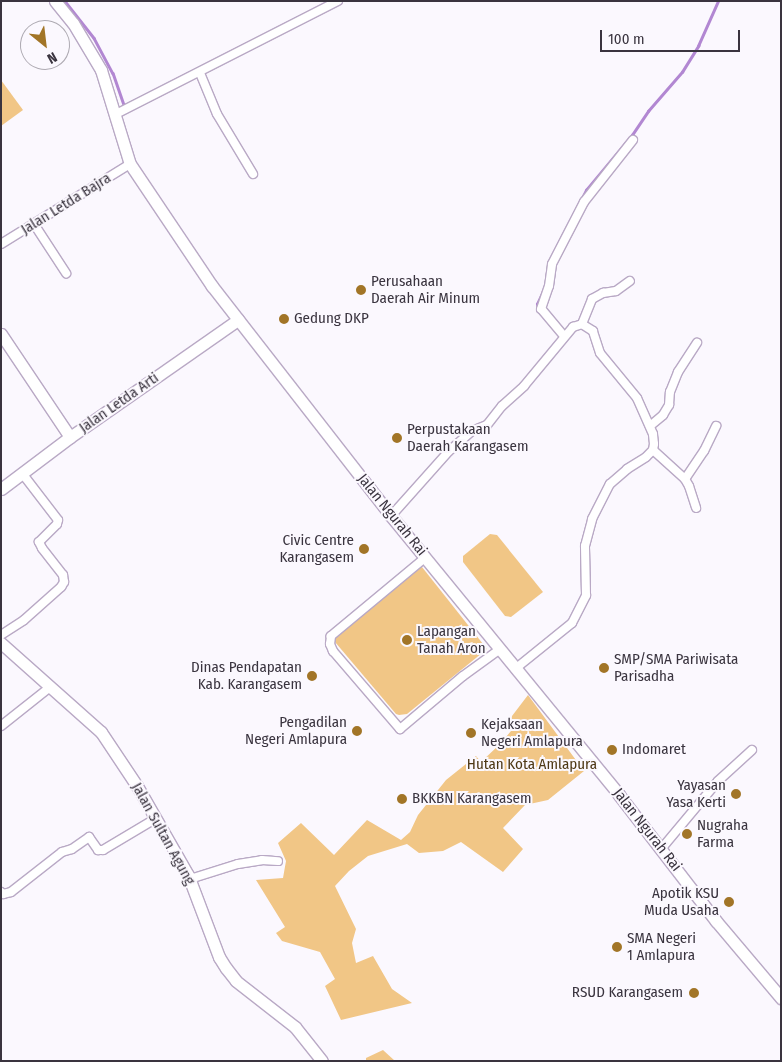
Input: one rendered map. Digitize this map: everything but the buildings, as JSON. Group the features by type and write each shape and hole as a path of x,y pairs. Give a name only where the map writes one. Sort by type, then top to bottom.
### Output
{"street":[{"name":"Jalan Ngurah Rai","path":"55,1 72,23 101,70 116,114 124,151 130,164 171,228 238,320 391,516 662,848 716,922 781,998"},
{"path":"116,114 200,73 338,1"},
{"path":"200,73 217,114 253,174"},
{"path":"564,336 541,309 549,286 552,264 584,202 633,140"},
{"name":"Jalan Letda Bajra","path":"1,244 130,164"},
{"path":"34,224 66,273"},
{"path":"391,516 449,452 472,432 487,425 502,406 524,386 564,336 573,327 582,324 595,297 616,291 630,281"},
{"name":"Jalan Letda Arti","path":"1,489 70,437 238,320"},
{"path":"515,669 572,623 586,596 585,546 592,519 610,484 653,450 653,434 636,398 600,353 593,331 582,324"},
{"path":"1,334 70,437"},
{"path":"650,426 663,415 669,405 670,392 678,372 697,343"},
{"path":"685,479 704,451 716,426"},
{"path":"653,450 685,479 696,508"},
{"path":"1,635 24,620 61,588 64,582 64,575 39,542 57,524 58,520 22,473"},
{"path":"426,557 331,636 330,644 333,651 400,729 463,676 500,649"},
{"name":"Jalan Sultan Agung","path":"1,643 101,732 190,880 219,957 226,968 236,980 295,1027 322,1061"},
{"path":"1,726 50,687"},
{"path":"662,848 718,781 752,750"},
{"path":"1,892 11,892 62,852 72,849 89,838 98,850 103,850 155,819"},
{"path":"190,880 238,864 262,860 278,861"}],"green space":[{"path":"1,80 23,110 1,126"},
{"path":"490,534 497,535 543,592 511,617 505,616 463,562 463,556"},
{"name":"Lapangan Tanah Aron","path":"418,562 487,649 407,714 399,715 396,714 335,642 333,637"},
{"name":"Hutan Kota Amlapura","path":"528,695 584,771 548,800 525,805 503,828 523,849 503,872 461,842 443,851 419,853 407,844 368,856 349,871 335,886 356,929 352,943 356,963 373,956 392,989 412,1003 341,1020 325,986 335,979 320,952 282,941 276,933 285,927 256,880 283,878 286,861 278,843 301,823 334,855 367,820 401,840 410,832 418,815 446,780 476,756 481,762 499,745 511,731 506,724"},
{"path":"383,1050 395,1061 366,1061 366,1058"}],"waterway":[{"path":"65,1 94,38 113,73 125,107"},
{"path":"557,247 586,190 632,135 648,111 682,72 698,46 718,1"},
{"path":"538,308 537,304 546,285"}],"place":[{"name":"Perusahaan Daerah Air Minum","path":"361,290"},
{"name":"Gedung DKP","path":"284,319"},
{"name":"Perpustakaan Daerah Karangasem","path":"397,438"},
{"name":"Civic Centre Karangasem","path":"364,549"},
{"name":"Lapangan Tanah Aron","path":"407,640"},
{"name":"SMP/SMA Pariwisata Parisadha","path":"604,668"},
{"name":"Dinas Pendapatan Kab. Karangasem","path":"312,676"},
{"name":"Pengadilan Negeri Amlapura","path":"357,731"},
{"name":"Kejaksaan Negeri Amlapura","path":"471,733"},
{"name":"Indomaret","path":"612,750"},
{"name":"Yayasan Yasa Kerti","path":"736,794"},
{"name":"BKKBN Karangasem","path":"402,799"},
{"name":"Nugraha Farma","path":"687,834"},
{"name":"Apotik KSU Muda Usaha","path":"729,902"},
{"name":"SMA Negeri 1 Amlapura","path":"617,947"},
{"name":"RSUD Karangasem","path":"694,993"}]}
